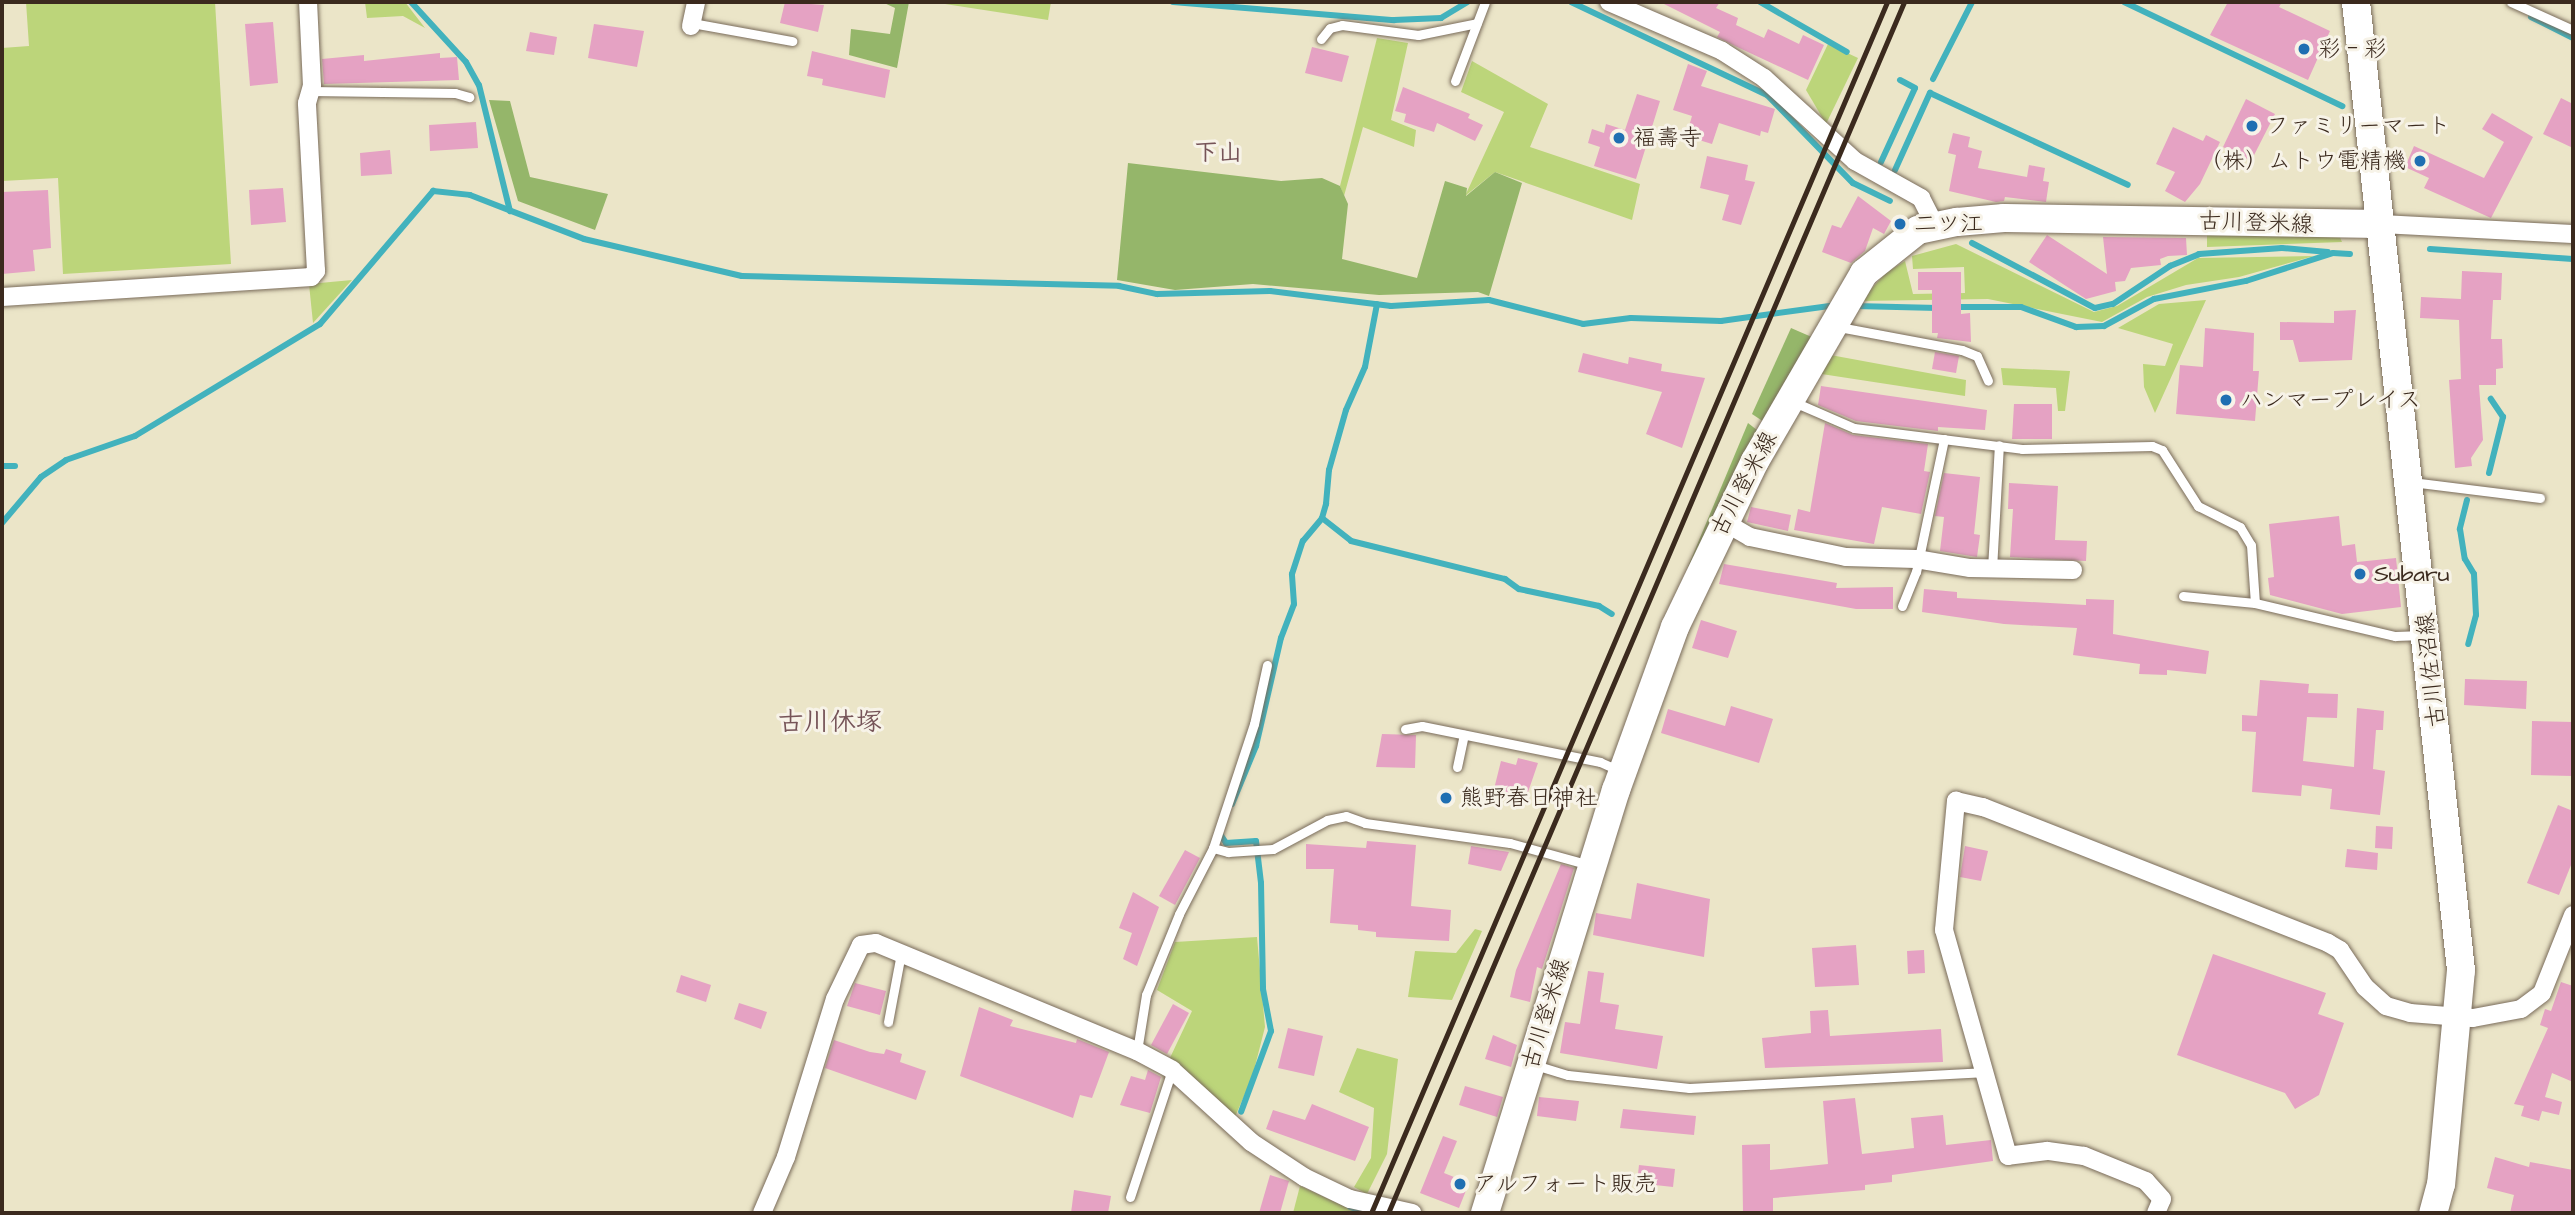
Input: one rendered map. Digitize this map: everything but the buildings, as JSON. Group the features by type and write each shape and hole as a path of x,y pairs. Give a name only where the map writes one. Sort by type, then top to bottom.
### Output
{"main road":[{"name":"古川佐沼線","path":"2356,2 2428,635 2459,944 2458,1017 2441,1184 2433,1213"},
{"name":"古川登米線","path":"1485,1213 1622,772 1675,627 1724,522 1789,399 1832,322 1864,273 1918,230 2004,218 2381,224"}],"street":[{"path":"2,297 311,277 316,271 306,103 310,91 308,2"},
{"path":"692,25 696,2"},
{"path":"1609,2 1722,51 1764,78 1855,161 1921,198 1935,226"},
{"path":"2381,224 2573,234"},
{"path":"1724,522 1750,537 1846,557 1916,559 1992,569 2073,570"},
{"path":"2156,1213 2162,1199 2146,1181 2084,1156 2047,1152 2008,1156 1982,1072 1944,930 1955,801 1983,807 2328,943 2340,950 2365,987 2386,1006 2458,1017 2521,1009 2542,993 2573,915"},
{"path":"762,1213 786,1157 835,999 862,945 876,943 900,957 1137,1051 1172,1070 1251,1142 1304,1177 1350,1199 1412,1213"}],"lane":[{"path":"1455,81 1485,2"},
{"path":"2511,2 2573,30"},
{"path":"1321,39 1330,28 1342,26 1418,34 1477,23"},
{"path":"692,25 792,41"},
{"path":"310,91 455,93 469,97"},
{"path":"1832,322 1977,355 1987,381"},
{"path":"1789,399 1854,428 2000,445 2152,446 2162,450 2198,506 2240,527 2252,545 2255,603"},
{"path":"1902,606 1916,572 1916,559 1944,439"},
{"path":"1992,569 2000,445"},
{"path":"2410,482 2540,498"},
{"path":"2183,596 2255,603 2395,636 2428,635"},
{"path":"1137,1051 1146,995 1179,914 1213,848 1254,724 1267,665"},
{"path":"1405,729 1422,726 1600,762 1622,772"},
{"path":"1457,767 1464,735"},
{"path":"1213,848 1266,850 1327,820 1346,816 1365,824 1510,843 1592,865"},
{"path":"888,1022 900,957"},
{"path":"1531,1063 1568,1075 1689,1088 1982,1072"},
{"path":"1130,1197 1172,1070"}],"green space":[{"path":"26,2 215,2 231,264 63,274 58,178 2,181 2,48 29,46"},
{"path":"365,2 405,2 425,28 403,16 367,18"},
{"path":"882,2 909,2 897,68 849,55 851,29 890,34 895,8"},
{"path":"932,2 1051,2 1048,20"},
{"path":"1377,38 1408,43 1391,120 1416,130 1414,147 1363,127 1344,196 1340,186"},
{"path":"1828,44 1858,58 1826,124 1806,90"},
{"path":"1472,61 1548,104 1530,147 1640,184 1632,220 1495,172 1465,196 1504,112 1461,92"},
{"path":"489,100 510,101 530,177 608,194 595,230 518,201"},
{"path":"1128,163 1281,181 1322,178 1340,186 1348,204 1342,259 1417,278 1445,181 1467,188 1466,196 1495,172 1522,183 1489,296 1478,292 1379,295 1253,284 1175,290 1117,280"},
{"path":"2207,233 2339,235 2342,242 2207,247"},
{"path":"1956,244 2094,312 2117,306 2198,258 2314,256 2239,277 2186,285 2147,297 2102,322 1988,299 1860,301 1886,273 1905,261 1913,294 1965,293 1964,267 1913,269 1912,256"},
{"path":"352,280 313,323 309,284"},
{"path":"2206,300 2155,413 2144,387 2143,364 2165,366 2173,344 2118,328 2159,304"},
{"path":"1791,328 1814,338 1767,424 1752,414"},
{"path":"1825,354 1966,380 1965,396 1815,373"},
{"path":"2001,368 2070,371 2065,411 2058,411 2056,388 2003,385"},
{"path":"1748,423 1762,434 1687,569"},
{"path":"1475,929 1482,931 1452,1000 1408,997 1415,951 1456,953"},
{"path":"1257,937 1265,1027 1252,1078 1234,1119 1169,1060 1192,1011 1157,990 1175,942"},
{"path":"1357,1048 1398,1059 1387,1154 1367,1194 1354,1187 1371,1158 1374,1108 1339,1092"},
{"path":"1300,1186 1353,1210 1352,1213 1293,1213"}],"waterway":[{"path":"411,2 466,62 479,85 510,211"},
{"path":"1173,2 1394,20 1441,18 1468,2"},
{"path":"1571,2 1767,95 1853,183 1890,201"},
{"path":"1760,2 1847,52"},
{"path":"1933,79 1972,2"},
{"path":"2124,2 2342,106"},
{"path":"2531,17 2573,38"},
{"path":"1881,162 1915,88 1900,80"},
{"path":"1895,170 1930,93 2128,185"},
{"path":"2,523 41,477 66,460 135,436 320,324 433,191 470,195 584,239 742,276 1119,286 1157,294 1270,291 1391,306 1489,300 1583,324 1631,318 1721,321 1837,305"},
{"path":"1972,243 2095,308 2113,304 2170,266 2199,254 2282,248 2328,252"},
{"path":"2430,249 2573,259"},
{"path":"1956,307 2021,307 2076,327 2104,326 2154,299 2246,281 2333,253 2350,254"},
{"path":"1232,804 1256,746 1281,638 1294,604 1292,574 1303,541 1322,518 1329,470 1346,410 1365,367 1377,304"},
{"path":"1855,306 1938,308"},
{"path":"2489,473 2503,417 2491,399"},
{"path":"2,466 15,466"},
{"path":"2467,500 2460,529 2465,559 2474,574 2476,615 2468,644"},
{"path":"1322,518 1351,541 1505,579 1519,589 1599,606 1612,614"},
{"path":"1220,834 1226,843 1256,841 1261,883 1263,989 1271,1031 1241,1112"},
{"path":"1350,1207 1368,1213"}],"railway":[{"path":"1371,1213 1887,2"},
{"path":"1388,1213 1904,2"}],"place":[{"name":"彩‐彩","path":"2304,49"},
{"name":"ファミリーマート","path":"2252,126"},
{"name":"福壽寺","path":"1619,138"},
{"name":"（株）ムトウ電精機","path":"2420,161"},
{"name":"二ツ江","path":"1900,224"},
{"name":"ハンマープレイス","path":"2226,400"},
{"name":"Subaru","path":"2360,574"},
{"name":"熊野春日神社","path":"1446,798"},
{"name":"アルフォート販売","path":"1460,1184"}],"district":[{"name":"下山","path":"1218,154"},
{"name":"古川休塚","path":"830,723"}]}
